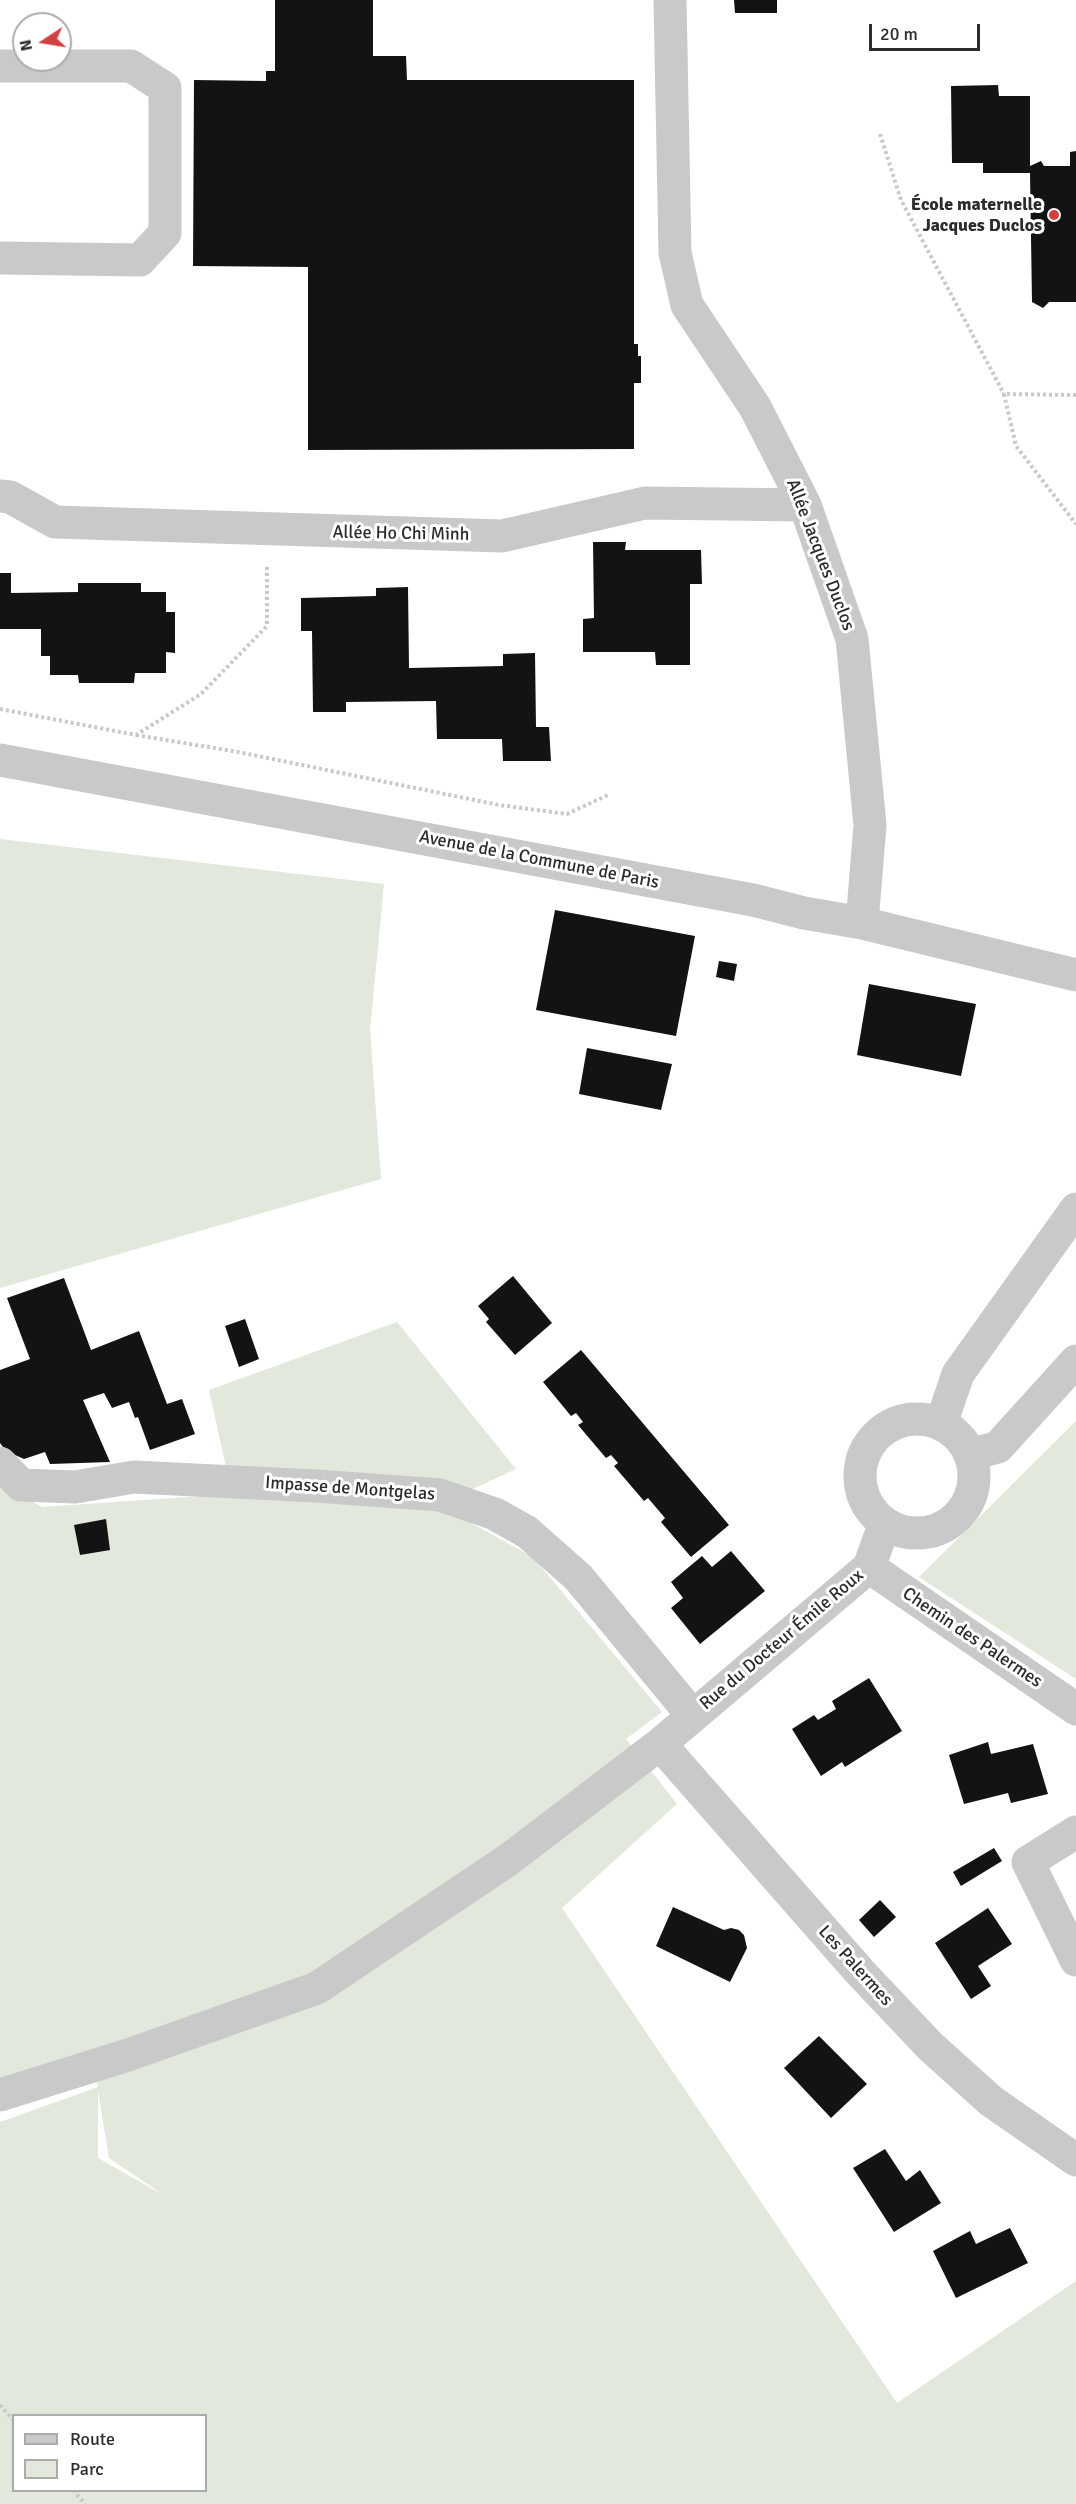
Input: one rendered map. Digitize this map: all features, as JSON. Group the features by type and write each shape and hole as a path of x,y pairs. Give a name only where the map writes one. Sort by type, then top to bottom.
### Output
{"street":[{"name":"Allée Jacques Duclos","path":"670,0 675,253 687,305 755,407 805,505 852,639 870,825 862,923"},
{"path":"0,66 131,66 165,88 165,233 140,260 0,258"},
{"name":"Allée Ho Chi Minh","path":"0,496 10,496 55,522 502,536 645,503 805,505"},
{"name":"Avenue de la Commune de Paris","path":"0,760 753,900 804,913 862,923 1076,975"},
{"path":"941,1424 958,1374 1076,1209"},
{"path":"970,1455 998,1447 1076,1361"},
{"path":"922,1418 941,1424 960,1438 970,1455 974,1481 969,1501 960,1514 944,1526 925,1532 905,1532 885,1522 870,1508 861,1487 860,1467 870,1443 884,1429 903,1420 922,1418"},
{"name":"Impasse de Montgelas","path":"0,1463 21,1485 75,1487 134,1477 316,1486 440,1495 495,1514 527,1532 578,1577 693,1716"},
{"name":"Rue du Docteur Émile Roux","path":"0,2095 128,2055 317,1988 508,1860 660,1744 869,1567 885,1522"},
{"name":"Chemin des Palermes","path":"869,1567 1076,1709"},
{"name":"Les Palermes","path":"660,1744 852,1964 930,2046 991,2101 1076,2160"},
{"path":"1076,1832 1028,1862 1076,1960"}],"path":[{"path":"880,134 901,200 1004,394 1016,446 1076,524"},
{"path":"1004,394 1076,395"},
{"path":"136,735 201,694 267,626 266,530"},
{"path":"0,709 499,805 567,814 608,795"},
{"path":"0,2405 12,2419"},
{"path":"75,2492 85,2504"}],"green space":[{"path":"0,839 384,884 370,1030 381,1179 0,1288"},
{"path":"397,1322 516,1469 438,1505 533,1557 662,1712 626,1739 677,1804 562,1908 897,2403 1076,2281 1076,2504 0,2504 0,2122 98,2087 92,2067 0,2091 0,1483 42,1507 232,1494 209,1390","holes":["98,2091 109,2158 165,2196 98,2158"]},
{"path":"1076,1421 1076,1679 919,1577"}],"building":[{"path":"275,0 373,0 373,56 406,56 407,80 634,80 634,344 638,344 638,356 641,356 641,383 634,383 634,449 308,450 308,267 193,266 194,80 266,81 266,71 275,71"},
{"path":"734,0 777,0 777,13 735,13"},
{"path":"998,85 999,96 1030,96 1030,166 1041,161 1044,166 1070,166 1070,152 1076,151 1076,302 1049,302 1043,308 1032,302 1030,173 983,173 983,163 952,163 951,86"},
{"path":"593,542 626,542 625,550 701,550 702,584 690,584 690,665 656,665 655,652 583,652 583,619 594,618"},
{"path":"0,573 11,573 11,593 78,592 78,583 141,583 141,592 166,592 166,612 175,612 175,653 166,652 166,673 135,673 134,683 79,683 78,675 50,675 50,656 41,656 41,629 0,629"},
{"path":"408,587 409,668 503,666 503,654 535,653 536,727 549,727 551,761 503,761 502,739 437,739 436,701 346,702 346,712 313,712 312,631 301,631 301,598 376,596 376,588"},
{"path":"555,910 695,936 676,1036 536,1010"},
{"path":"719,961 737,964 734,981 716,977"},
{"path":"869,984 976,1004 961,1076 857,1055"},
{"path":"587,1048 672,1064 661,1110 579,1094"},
{"path":"513,1276 552,1323 515,1355 486,1322 489,1319 478,1306"},
{"path":"64,1278 91,1350 139,1331 167,1404 182,1399 195,1434 150,1450 138,1417 135,1418 129,1402 112,1408 104,1393 83,1400 110,1462 50,1464 45,1452 24,1459 6,1451 0,1443 0,1370 30,1359 7,1298"},
{"path":"245,1319 259,1359 239,1367 225,1326"},
{"path":"581,1350 729,1525 691,1557 661,1522 665,1518 648,1498 644,1501 614,1466 618,1463 611,1455 606,1458 578,1425 583,1422 576,1413 571,1416 543,1382"},
{"path":"106,1519 110,1550 80,1555 74,1525"},
{"path":"731,1551 765,1591 700,1644 671,1608 683,1598 671,1582 702,1556 712,1567"},
{"path":"869,1678 902,1731 845,1767 842,1762 821,1776 792,1729 814,1715 818,1720 836,1709 832,1701"},
{"path":"988,1742 991,1754 1033,1744 1048,1794 1011,1803 1008,1793 964,1804 949,1755"},
{"path":"994,1848 1002,1861 961,1886 953,1872"},
{"path":"880,1900 896,1917 874,1937 859,1920"},
{"path":"673,1907 724,1930 731,1928 739,1930 744,1935 747,1948 730,1982 656,1946"},
{"path":"988,1908 1012,1944 978,1966 991,1986 971,1999 935,1943"},
{"path":"819,2036 867,2084 831,2118 784,2068"},
{"path":"885,2149 906,2181 920,2170 941,2203 894,2232 853,2168"},
{"path":"1010,2228 1028,2263 956,2298 933,2251 970,2231 976,2244"}],"place":[{"name":"École maternelle Jacques Duclos","path":"1054,215"}]}
